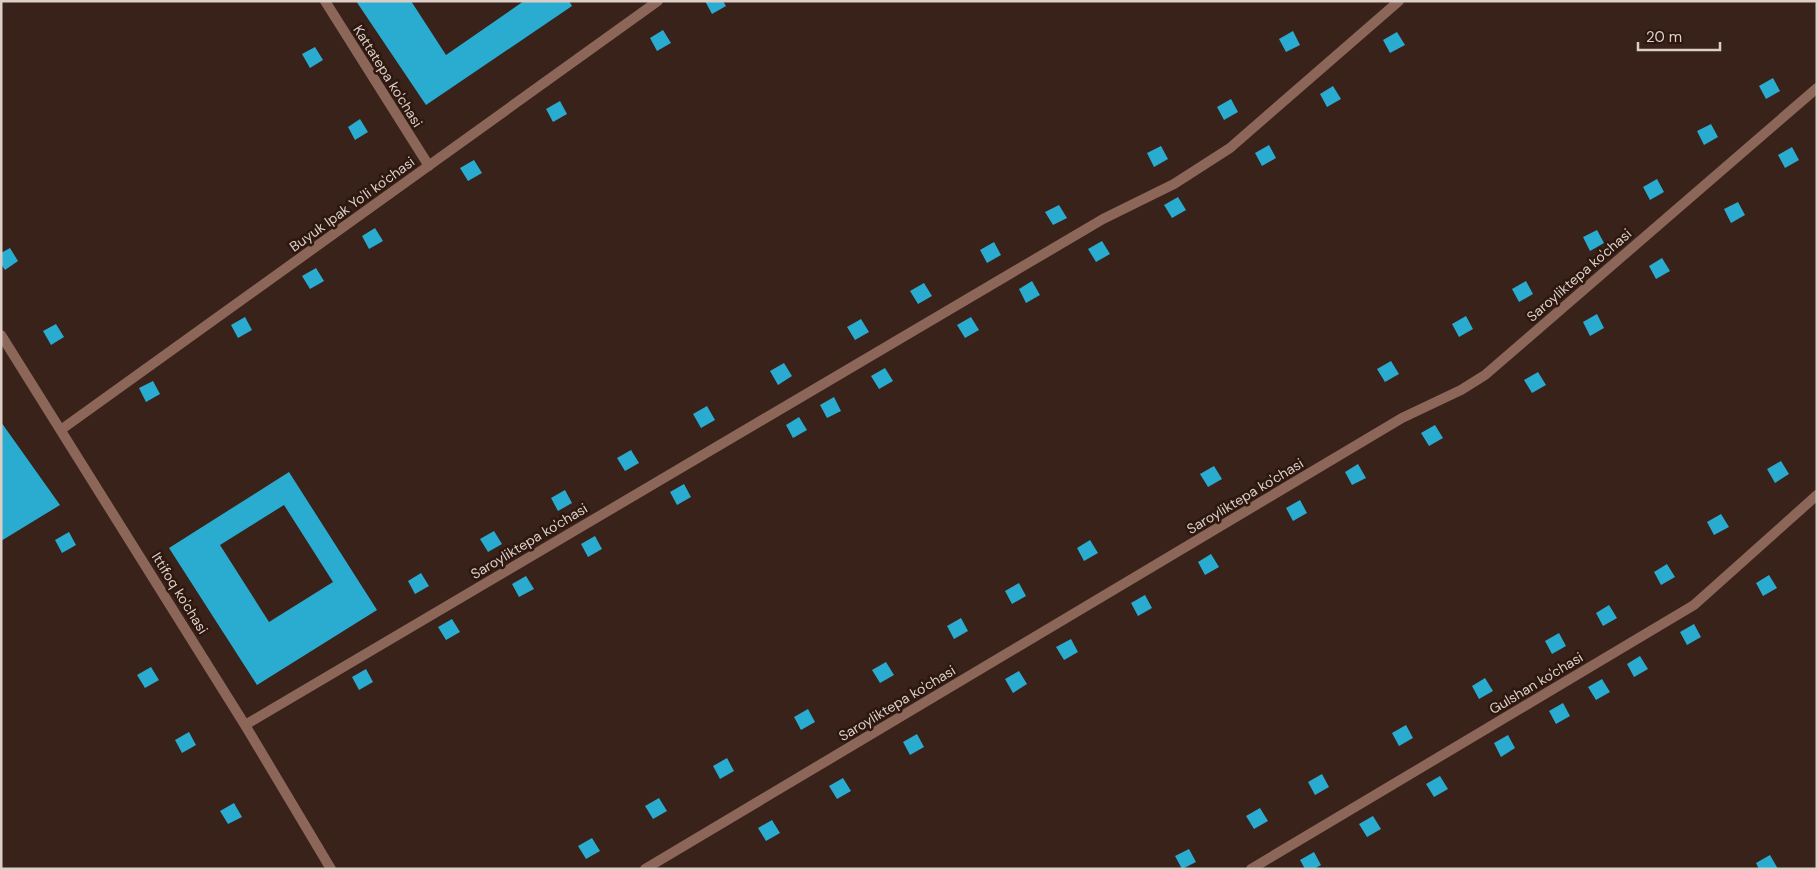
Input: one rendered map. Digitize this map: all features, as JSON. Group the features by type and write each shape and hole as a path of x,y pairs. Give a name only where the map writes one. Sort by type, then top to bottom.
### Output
{"street":[{"name":"Kattatepa ko'chasi","path":"325,1 429,166"},
{"name":"Buyuk Ipak Yo'li ko'chasi","path":"62,428 658,1"},
{"name":"Saroyliktepa ko'chasi","path":"245,725 1103,219 1174,184 1230,148 1399,1"},
{"name":"Saroyliktepa ko'chasi","path":"645,869 1402,418 1460,390 1485,375 1817,88"},
{"name":"Ittifoq ko'chasi","path":"1,335 62,428 245,725 331,869"},
{"name":"Gulshan ko'chasi","path":"1251,869 1694,605 1817,495"}],"building":[{"path":"356,1 411,1 446,55 524,1 569,1 572,6 426,105"},
{"path":"705,1 723,1 726,6 712,14"},
{"path":"663,30 671,43 657,51 650,38"},
{"path":"1293,31 1300,45 1286,52 1279,39"},
{"path":"1397,32 1405,45 1390,53 1383,40"},
{"path":"315,47 323,60 310,68 302,54"},
{"path":"1773,78 1780,91 1766,99 1759,86"},
{"path":"1333,86 1341,99 1327,107 1320,94"},
{"path":"1231,99 1238,112 1224,120 1217,107"},
{"path":"560,101 567,114 553,122 546,109"},
{"path":"360,119 368,132 355,140 348,127"},
{"path":"1711,124 1718,137 1704,145 1697,131"},
{"path":"1269,145 1276,158 1262,166 1255,153"},
{"path":"1161,146 1168,159 1154,167 1147,153"},
{"path":"1792,147 1799,160 1785,168 1778,155"},
{"path":"474,160 482,173 468,181 460,168"},
{"path":"1657,179 1664,192 1650,200 1643,187"},
{"path":"1178,197 1186,210 1172,218 1164,205"},
{"path":"1738,202 1745,215 1731,223 1724,209"},
{"path":"1059,205 1067,218 1053,225 1045,212"},
{"path":"375,228 383,241 369,249 362,236"},
{"path":"1597,230 1604,243 1590,251 1583,237"},
{"path":"1102,241 1110,254 1096,262 1088,249"},
{"path":"994,242 1001,255 987,263 980,250"},
{"path":"10,248 18,261 5,270 1,264 1,253"},
{"path":"1662,258 1670,271 1656,279 1649,266"},
{"path":"316,268 324,281 310,289 302,276"},
{"path":"1032,281 1040,295 1026,303 1019,289"},
{"path":"1526,281 1533,294 1519,302 1512,289"},
{"path":"924,283 932,296 918,304 910,291"},
{"path":"1597,314 1604,328 1590,336 1583,322"},
{"path":"1466,316 1473,329 1459,337 1452,324"},
{"path":"245,317 252,330 238,338 231,325"},
{"path":"971,317 979,330 965,338 957,325"},
{"path":"861,319 869,332 855,340 847,327"},
{"path":"56,324 64,337 51,345 43,331"},
{"path":"1391,361 1399,374 1385,382 1377,369"},
{"path":"784,363 792,376 778,385 770,371"},
{"path":"885,368 893,381 879,389 871,376"},
{"path":"1538,372 1546,385 1532,393 1524,380"},
{"path":"153,381 160,394 146,402 139,388"},
{"path":"834,397 841,411 827,418 820,405"},
{"path":"707,406 715,420 701,428 693,414"},
{"path":"799,417 807,430 793,438 786,425"},
{"path":"1,422 60,505 1,541"},
{"path":"1435,425 1443,438 1429,446 1421,433"},
{"path":"631,450 639,463 625,471 617,458"},
{"path":"1781,461 1789,474 1775,483 1767,469"},
{"path":"1358,464 1366,478 1352,485 1345,472"},
{"path":"1214,466 1222,479 1208,487 1200,474"},
{"path":"289,472 377,610 257,685 169,548","holes":["284,505 333,582 269,622 220,545"]},
{"path":"684,484 691,497 677,505 670,492"},
{"path":"565,490 572,503 558,511 551,498"},
{"path":"1300,500 1307,513 1293,521 1286,508"},
{"path":"1721,514 1729,527 1714,535 1707,522"},
{"path":"494,531 502,544 488,552 480,539"},
{"path":"69,532 76,545 62,553 55,540"},
{"path":"595,536 602,549 588,557 581,544"},
{"path":"1090,540 1098,553 1084,561 1077,548"},
{"path":"1211,554 1219,567 1205,575 1198,562"},
{"path":"1667,564 1675,577 1661,585 1654,572"},
{"path":"421,573 429,586 415,594 408,581"},
{"path":"1769,575 1777,588 1763,596 1756,583"},
{"path":"526,576 534,589 519,597 512,584"},
{"path":"1019,583 1026,596 1012,604 1005,591"},
{"path":"1145,595 1152,608 1138,616 1131,603"},
{"path":"1609,605 1617,618 1603,626 1596,613"},
{"path":"961,618 968,631 954,639 947,626"},
{"path":"452,619 460,632 446,640 438,627"},
{"path":"1694,624 1701,637 1687,645 1680,632"},
{"path":"1559,633 1566,646 1552,654 1545,641"},
{"path":"1071,639 1078,652 1064,660 1056,647"},
{"path":"1640,656 1648,669 1634,677 1627,664"},
{"path":"886,662 894,675 880,683 872,670"},
{"path":"151,667 159,680 145,688 137,675"},
{"path":"366,669 373,682 359,690 352,677"},
{"path":"1019,671 1027,684 1013,693 1005,679"},
{"path":"1485,678 1493,691 1479,699 1472,686"},
{"path":"1602,679 1610,692 1596,700 1588,687"},
{"path":"1563,703 1570,716 1556,724 1549,711"},
{"path":"808,709 815,722 801,730 794,717"},
{"path":"1406,725 1413,738 1399,746 1392,733"},
{"path":"189,732 196,745 182,753 175,740"},
{"path":"917,734 924,747 910,755 903,742"},
{"path":"1508,735 1515,748 1501,757 1494,743"},
{"path":"727,758 734,771 720,779 713,766"},
{"path":"1322,774 1329,787 1315,795 1308,782"},
{"path":"1440,776 1448,789 1434,797 1426,784"},
{"path":"843,778 851,791 837,799 829,786"},
{"path":"659,798 667,811 653,819 645,806"},
{"path":"234,803 242,817 228,824 220,811"},
{"path":"1260,808 1268,821 1254,829 1246,816"},
{"path":"1373,816 1381,829 1367,837 1359,824"},
{"path":"772,820 780,833 766,841 758,828"},
{"path":"592,838 600,851 586,859 578,846"},
{"path":"1189,849 1196,862 1182,869 1175,856"},
{"path":"1314,852 1321,865 1314,869 1305,869 1300,860"},
{"path":"1770,855 1778,869 1759,869 1756,863"}]}
